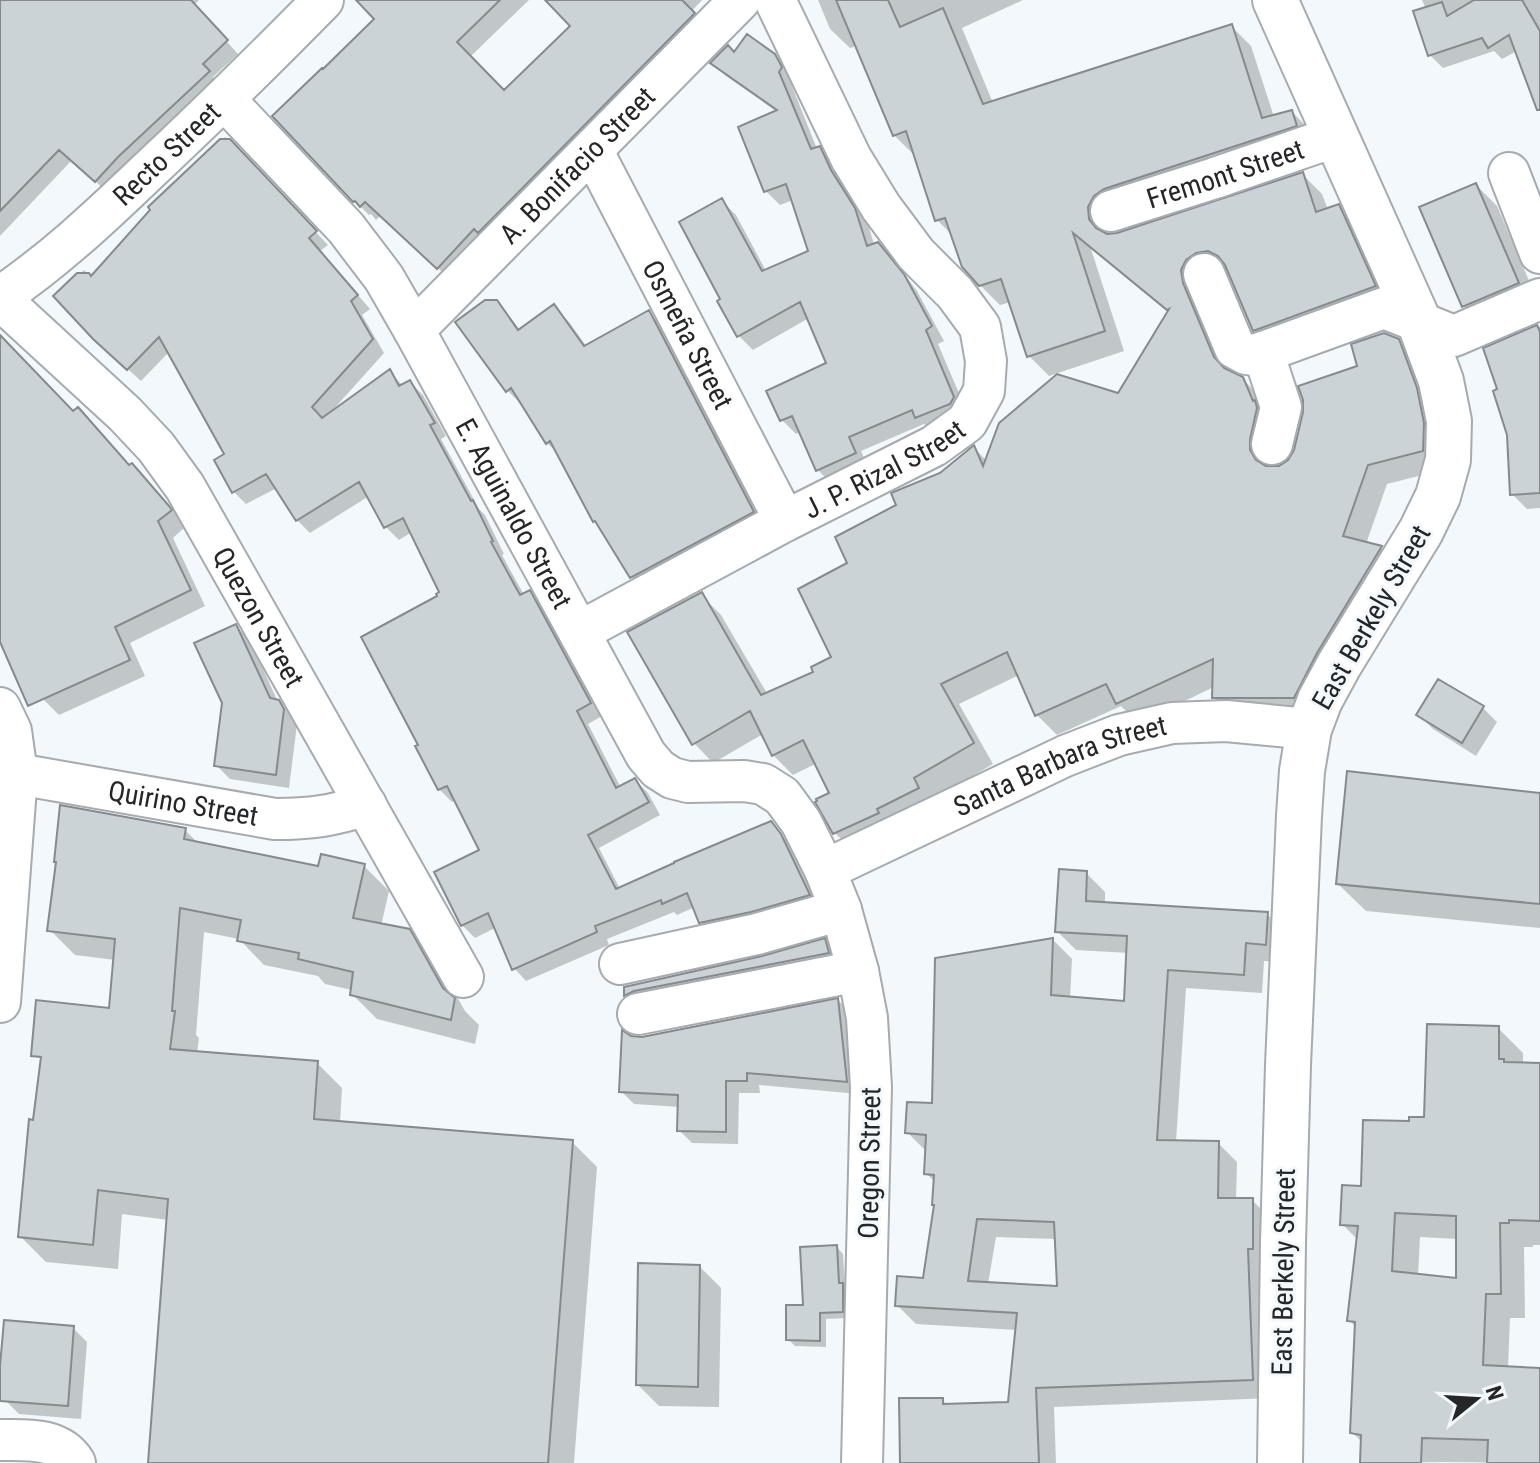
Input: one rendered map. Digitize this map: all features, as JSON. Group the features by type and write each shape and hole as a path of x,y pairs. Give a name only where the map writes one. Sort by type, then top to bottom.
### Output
{"street":[{"name":"Recto Street","path":"0,298 71,244 225,100 323,0"},
{"name":"A. Bonifacio Street","path":"414,330 740,0"},
{"name":"J. P. Rizal Street","path":"579,632 785,521 934,446 967,422 984,391 986,361 980,327 955,293 916,254 881,207 851,158 775,0"},
{"name":"East Berkely Street","path":"1275,0 1420,324 1441,381 1449,421 1448,460 1438,496 1421,531 1320,700 1309,729 1302,771 1288,1065 1280,1463"},
{"name":"E. Aguinaldo Street","path":"225,100 346,228 384,278 646,755 658,769 672,778 688,782 744,781 763,784 782,796 795,813 825,870"},
{"name":"Fremont Street","path":"1111,211 1337,136"},
{"name":"Osmeña Street","path":"592,150 785,521"},
{"path":"1509,173 1540,253"},
{"path":"1204,274 1235,348 1255,355 1384,308 1454,336 1540,299"},
{"name":"Quezon Street","path":"0,298 125,414 156,447 178,477 463,977"},
{"path":"1263,352 1281,407 1272,444"},
{"path":"0,708 11,731 0,1002"},
{"name":"Santa Barbara Street","path":"825,870 1065,756 1119,735 1186,722 1226,721 1309,729"},
{"name":"Quirino Street","path":"8,772 275,819 311,819 366,805"},
{"name":"Oregon Street","path":"825,870 841,910 867,1018 871,1087 862,1463"},
{"path":"620,964 757,934 841,910"},
{"path":"638,1014 858,971"},
{"path":"0,1440 50,1443 70,1455 75,1463"}],"building":[{"path":"0,0 191,0 228,40 203,64 210,71 95,182 59,150 0,211"},
{"path":"356,0 500,0 457,42 504,90 570,26 545,0 682,0 695,13 478,233 474,229 437,269 365,202 360,207 353,202 272,116 374,19"},
{"path":"836,0 888,0 900,27 943,8 983,104 1232,24 1262,118 1292,110 1297,126 1104,189 1094,196 1088,207 1089,219 1096,228 1107,234 1117,233 1303,172 1316,212 1339,204 1376,286 1253,331 1225,265 1218,256 1208,251 1196,253 1186,260 1181,270 1183,283 1214,357 1224,368 1243,377 1255,400 1257,408 1250,450 1256,460 1266,466 1279,466 1288,460 1294,450 1303,412 1298,386 1357,366 1351,344 1384,333 1399,339 1417,388 1424,423 1423,451 1368,465 1343,536 1382,546 1317,653 1294,698 1212,698 1213,659 1116,704 1106,684 1035,716 1007,652 941,684 974,743 914,778 919,788 877,809 879,813 833,834 815,802 829,793 803,740 772,756 750,711 692,745 627,632 702,592 761,695 813,672 811,667 831,657 798,589 847,563 835,537 896,505 891,493 940,473 974,445 983,466 999,423 1057,374 1118,393 1169,309 1073,233 1105,331 1027,357 1001,279 979,286 962,267 945,218 935,221 906,131 893,136"},
{"path":"1474,0 1522,0 1540,31 1540,110 1537,110 1509,35 1488,48 1482,38 1428,56 1413,11 1442,2 1447,16"},
{"path":"747,34 775,54 782,67 779,72 811,149 820,146 855,208 867,246 878,242 904,274 932,326 926,330 954,397 950,404 915,418 912,410 849,437 856,453 816,471 792,416 780,421 766,391 826,363 800,302 737,337 679,222 722,198 762,271 808,251 786,184 764,192 738,127 777,110 710,63 728,45 734,52"},
{"path":"220,139 230,139 317,231 309,238 358,295 351,301 373,339 312,407 322,418 390,369 399,386 410,380 435,423 430,425 473,500 491,542 520,595 530,590 591,703 577,711 616,788 635,778 649,802 588,835 616,889 771,821 781,834 810,895 699,923 687,893 595,926 597,932 512,970 488,913 461,926 434,872 479,850 447,786 438,790 361,637 437,596 439,592 403,518 384,528 359,482 296,521 266,474 232,493 214,460 224,454 159,337 127,370 53,296 77,273 89,273 91,276 150,210 148,207"},
{"path":"1476,183 1519,283 1462,307 1419,207"},
{"path":"485,300 497,300 518,330 554,304 584,346 649,310 754,512 630,578 593,522 550,441 546,444 511,388 506,392 455,322"},
{"path":"1537,325 1540,332 1540,493 1510,495 1507,435 1493,391 1497,389 1483,348"},
{"path":"0,335 73,411 78,407 172,510 158,521 191,590 115,627 130,660 28,706 0,642"},
{"path":"236,624 270,698 279,700 284,709 276,775 214,766 222,703 194,643"},
{"path":"1438,679 1484,706 1462,743 1416,715"},
{"path":"1347,771 1540,793 1540,904 1336,884"},
{"path":"60,805 186,828 184,839 318,866 321,854 365,864 353,918 410,929 443,988 455,998 451,1020 350,995 353,972 298,959 299,953 237,941 241,920 180,908 170,1049 318,1061 314,1119 573,1140 548,1463 148,1463 168,1199 98,1190 93,1245 18,1237 29,1119 33,1120 41,1057 31,1056 36,1000 109,1008 115,939 47,931"},
{"path":"1059,869 1087,871 1086,901 1268,912 1266,945 1246,943 1244,975 1168,970 1157,1140 1219,1141 1218,1198 1253,1198 1253,1249 1248,1249 1253,1380 1036,1388 1039,1463 900,1463 899,1398 943,1398 943,1404 1008,1402 1017,1313 895,1306 897,1276 923,1278 934,1205 934,1175 924,1174 926,1135 905,1133 907,1102 932,1103 935,958 1053,938 1051,995 1124,1001 1127,936 1055,932","holes":["977,1219 1054,1222 1057,1286 968,1281"]},
{"path":"825,938 829,953 634,991 624,996 624,987 762,956"},
{"path":"838,998 847,1082 747,1073 747,1081 726,1081 726,1132 677,1131 678,1095 619,1092 622,1030 631,1036 642,1037"},
{"path":"1427,1024 1499,1026 1499,1059 1504,1059 1504,1062 1540,1063 1540,1221 1509,1220 1509,1223 1500,1223 1501,1294 1486,1294 1483,1365 1540,1368 1540,1463 1487,1463 1488,1440 1422,1438 1421,1463 1360,1463 1361,1435 1350,1433 1355,1322 1347,1321 1358,1226 1340,1225 1342,1185 1361,1186 1363,1120 1409,1121 1409,1117 1424,1117","holes":["1395,1213 1456,1216 1456,1278 1392,1271"]},
{"path":"837,1245 839,1283 843,1283 843,1312 820,1313 820,1341 786,1340 786,1305 803,1305 800,1247"},
{"path":"638,1263 700,1265 698,1387 636,1385"},
{"path":"4,1320 74,1326 68,1406 0,1401"}]}
